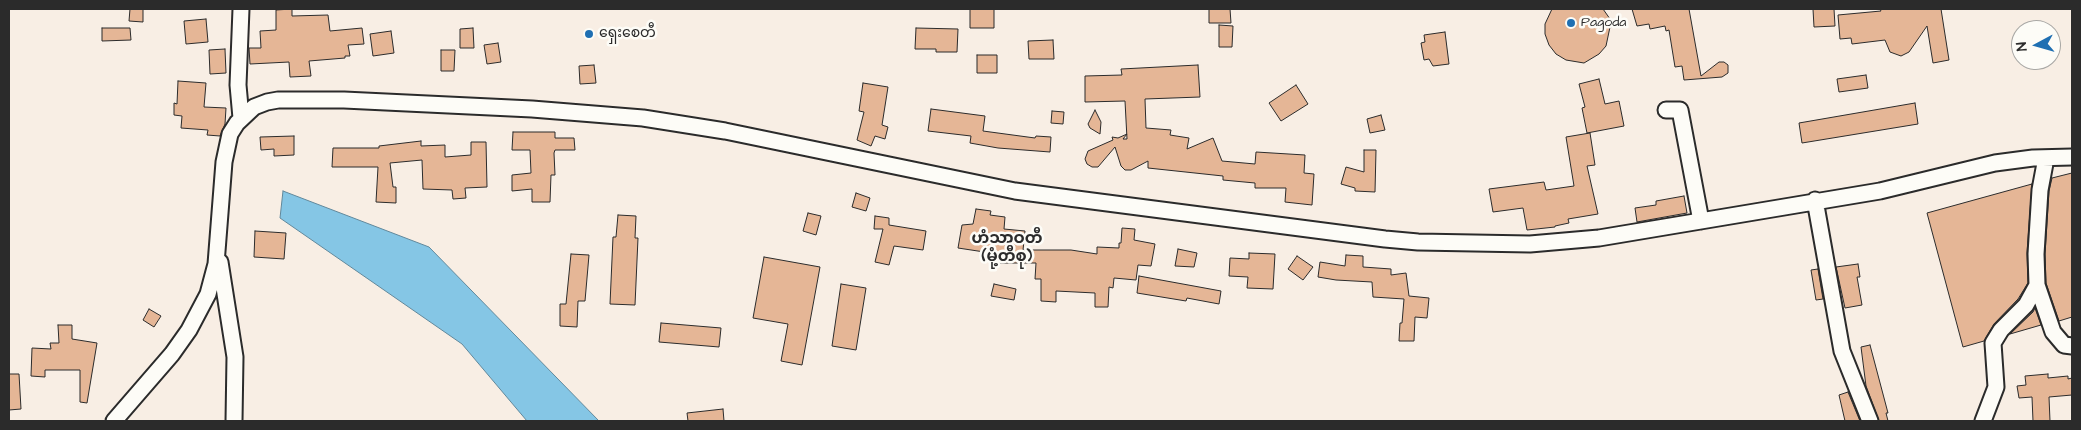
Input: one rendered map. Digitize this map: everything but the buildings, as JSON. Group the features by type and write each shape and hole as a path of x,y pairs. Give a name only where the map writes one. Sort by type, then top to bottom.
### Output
{"street":[{"path":"240,9 238,85 241,118"},
{"path":"114,421 146,386 190,330 208,294 216,264 226,146 230,134 241,118 254,107 267,102 344,100 532,109 642,118 725,131 1015,191 1418,242 1530,244 1599,238 1702,222 1815,200 1880,191 1995,163 2069,156"},
{"path":"1666,110 1680,110 1702,222"},
{"path":"2046,158 2040,198 2036,254 2037,285 2053,332 2064,345 2072,346"},
{"path":"1815,200 1842,351 1870,421"},
{"path":"217,248 235,357 234,421"},
{"path":"1983,421 1996,387 1993,344 2001,330 2026,305 2037,285"}],"water":[{"path":"283,191 429,247 599,421 527,421 462,344 280,218"}],"place":[{"name":"Pagoda","path":"1571,23"},
{"name":"ရှေးစေတီ","path":"589,34"}],"district":[{"name":"ဟံသာဝတီ (မုံ့တီစု)","path":"1007,249"}]}
